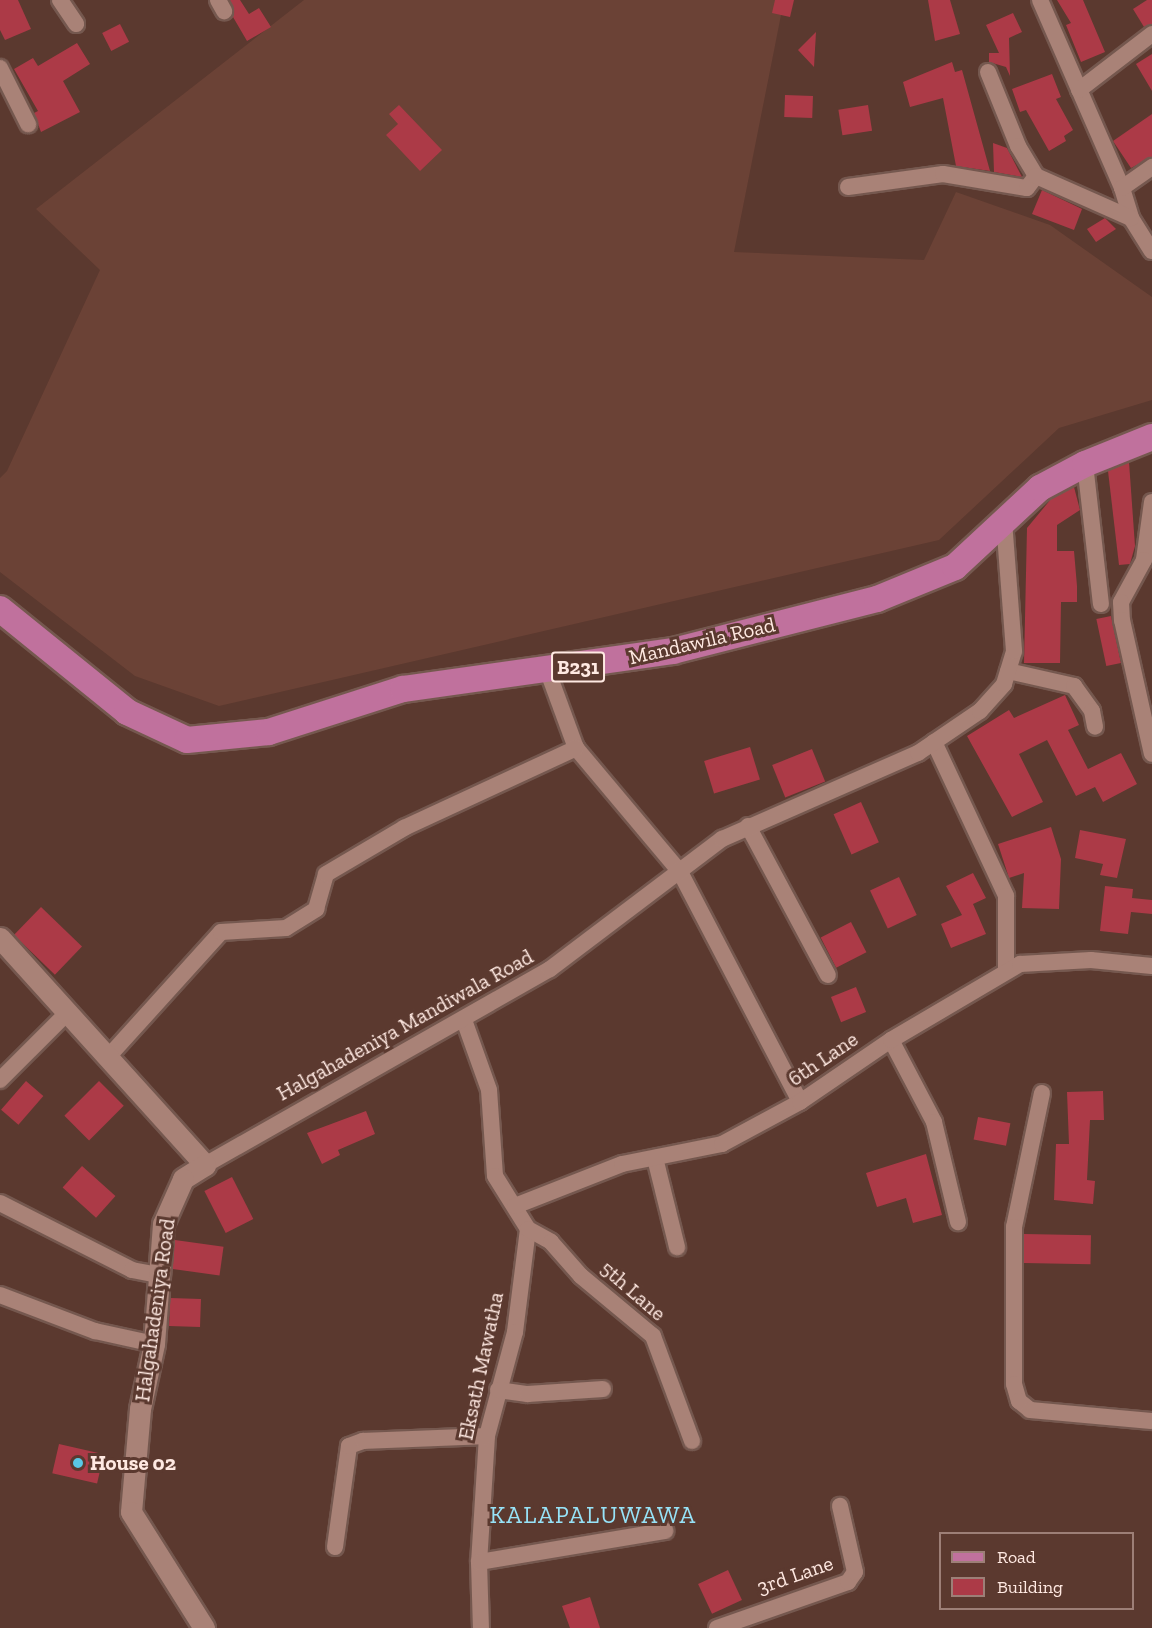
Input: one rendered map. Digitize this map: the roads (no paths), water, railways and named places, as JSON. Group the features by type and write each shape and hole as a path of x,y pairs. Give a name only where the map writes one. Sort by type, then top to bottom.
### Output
{"main road":[{"name":"Mandawila Road","path":"0,609 127,712 187,741 269,732 403,689 548,672 673,651 877,599 955,567 1040,488 1085,464 1152,437"}],"street":[{"path":"60,0 76,24"},
{"path":"1040,0 1122,188 1131,218 1152,251"},
{"path":"1079,90 1152,34"},
{"path":"0,68 28,124"},
{"path":"988,72 1018,146 1036,176 1131,218"},
{"path":"1122,188 1152,167"},
{"path":"848,187 943,174 1027,188 1036,176"},
{"path":"1085,464 1101,604"},
{"path":"1152,502 1144,560 1121,602 1122,620 1152,754"},
{"path":"1004,521 1014,651 1008,671 1074,686 1092,711 1095,727"},
{"name":"Halgahadeniya Mandiwala Road","path":"205,1166 550,969 722,839 748,826 864,780 934,742 980,711 1004,684 1008,671"},
{"path":"548,672 576,748 680,872 800,1102"},
{"path":"934,742 966,804 1006,896 1006,971"},
{"path":"109,1056 221,932 286,928 316,909 326,874 404,828 576,748"},
{"path":"748,826 828,975"},
{"path":"0,938 66,1014 109,1056 205,1166"},
{"name":"6th Lane","path":"515,1206 622,1164 722,1144 800,1102 891,1040 1020,964 1091,960 1152,966"},
{"path":"0,1080 66,1014"},
{"path":"464,1020 489,1090 495,1176 528,1229"},
{"path":"891,1040 934,1122 958,1222"},
{"path":"1042,1093 1014,1227 1016,1392 1030,1410 1152,1421"},
{"path":"655,1158 678,1247"},
{"name":"Halgahadeniya Road","path":"204,1628 131,1512 140,1409 154,1344 163,1224 183,1179 205,1166"},
{"path":"0,1203 132,1270 158,1275"},
{"name":"Eksath Mawatha","path":"481,1628 479,1562 487,1436 515,1332 528,1229"},
{"name":"5th Lane","path":"528,1229 550,1242 581,1276 654,1336 692,1441"},
{"path":"0,1295 95,1331 154,1344"},
{"path":"498,1390 528,1394 603,1389"},
{"path":"335,1547 349,1446 363,1441 487,1436"},
{"name":"3rd Lane","path":"717,1628 848,1582 855,1572 840,1506"},
{"path":"479,1562 665,1531"}],"place":[{"name":"House 02","path":"78,1463"}],"district":[{"name":"KALAPALUWAWA","path":"593,1515"}]}
